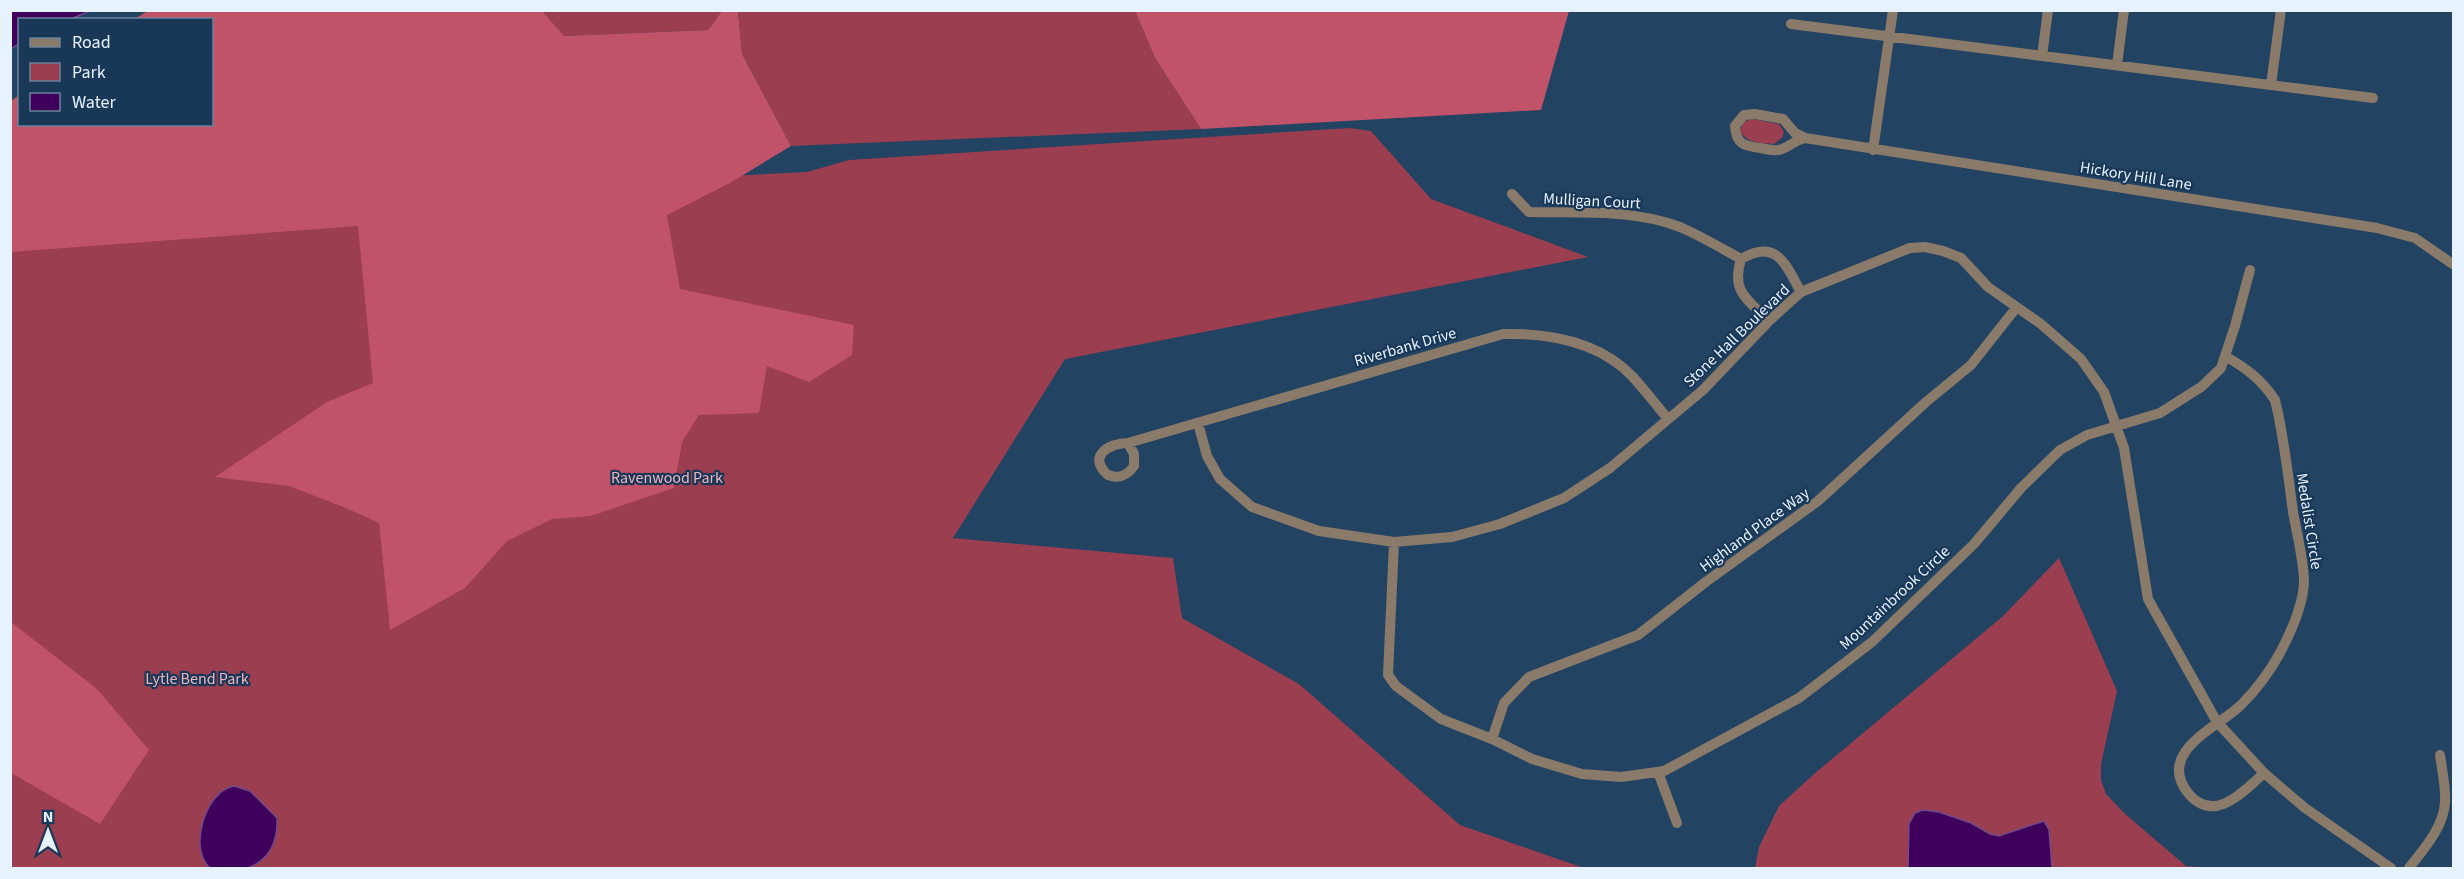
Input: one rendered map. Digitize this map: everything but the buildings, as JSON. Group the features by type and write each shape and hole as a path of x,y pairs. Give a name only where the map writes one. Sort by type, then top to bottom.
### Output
{"street":[{"path":"1873,150 1893,10"},
{"path":"2043,56 2049,10"},
{"path":"2117,65 2124,10"},
{"path":"2271,85 2281,10"},
{"path":"1791,24 2373,98"},
{"path":"1744,115 1767,116 1783,119 1795,133 1805,138 1795,140 1777,151 1745,146 1739,143 1735,136 1735,126 1744,115"},
{"name":"Hickory Hill Lane","path":"1805,138 2377,228 2415,238 2454,265"},
{"name":"Mulligan Court","path":"1512,194 1530,212 1631,216 1678,226 1741,259"},
{"name":"Stone Hall Boulevard","path":"1198,423 1207,456 1220,479 1251,507 1318,531 1394,542 1452,537 1500,524 1564,498 1610,468 1703,390 1769,321 1802,292 1910,248 1924,247 1943,251 1961,258 1988,287 2041,324 2081,359 2104,392 2124,448 2148,599 2217,722 2264,773 2305,808 2391,868"},
{"path":"1769,321 1739,290 1736,276 1741,259 1756,250 1771,251 1782,259 1802,292"},
{"name":"Mountainbrook Circle","path":"1394,542 1388,675 1396,686 1441,719 1492,739 1532,759 1582,774 1621,777 1664,771 1799,698 1872,642 1974,544 2021,488 2060,450 2087,435 2117,428 2160,413 2201,387 2221,368 2250,270"},
{"name":"Highland Place Way","path":"1492,739 1504,703 1529,677 1638,635 1707,581 1818,501 1926,402 1971,365 2016,308"},
{"name":"Riverbank Drive","path":"1128,443 1503,334 1532,333 1561,337 1605,355 1631,375 1668,419"},
{"name":"Medalist Circle","path":"2225,356 2250,370 2266,386 2275,400 2304,581 2296,618 2280,653 2264,679 2241,706 2217,722 2189,747 2182,757 2181,778 2191,796 2210,805 2227,804 2238,798 2264,773"},
{"path":"2409,868 2427,845 2443,814 2445,802 2440,755"},
{"path":"1658,772 1677,823"}],"green space":[{"path":"148,11 542,11 564,36 708,30 722,11 738,11 742,54 791,146 730,183 667,215 680,289 854,325 852,355 809,382 767,366 759,413 699,415 682,442 674,488 591,516 552,519 507,541 465,588 390,630 379,523 289,486 215,477 327,402 373,383 358,226 11,252 11,101 18,96 18,126 213,126 213,18 136,18"},
{"path":"542,11 722,11 708,30 563,36"},
{"path":"738,11 1135,11 1155,58 1201,129 791,146 742,54"},
{"path":"1135,11 1569,11 1541,110 1201,129 1155,58"},
{"path":"1752,119 1779,124 1784,132 1782,138 1774,144 1754,142 1746,138 1740,130 1744,122"},
{"name":"Ravenwood Park","path":"1350,128 1371,131 1431,199 1588,257 1065,359 953,538 1173,558 1182,618 1299,684 1460,825 1584,868 11,868 11,241 730,176 807,172 849,160"},
{"path":"2059,558 2117,691 2101,764 2101,780 2106,794 2124,813 2186,866 2212,868 1755,868 1759,847 1779,806 2002,617"},
{"path":"11,622 97,689 149,750 100,824 11,773"}],"water":[{"path":"11,10 90,10 73,18 18,18 18,45 11,49"},
{"path":"234,786 250,791 277,818 274,842 262,860 248,868 234,870 210,868 200,848 203,822 215,798 224,790"},
{"path":"1923,810 1939,812 1999,836 2044,821 2049,830 2052,868 1908,868 1909,824 1915,813"}],"park label":[{"name":"Lytle Bend Park","path":"197,678"}]}
